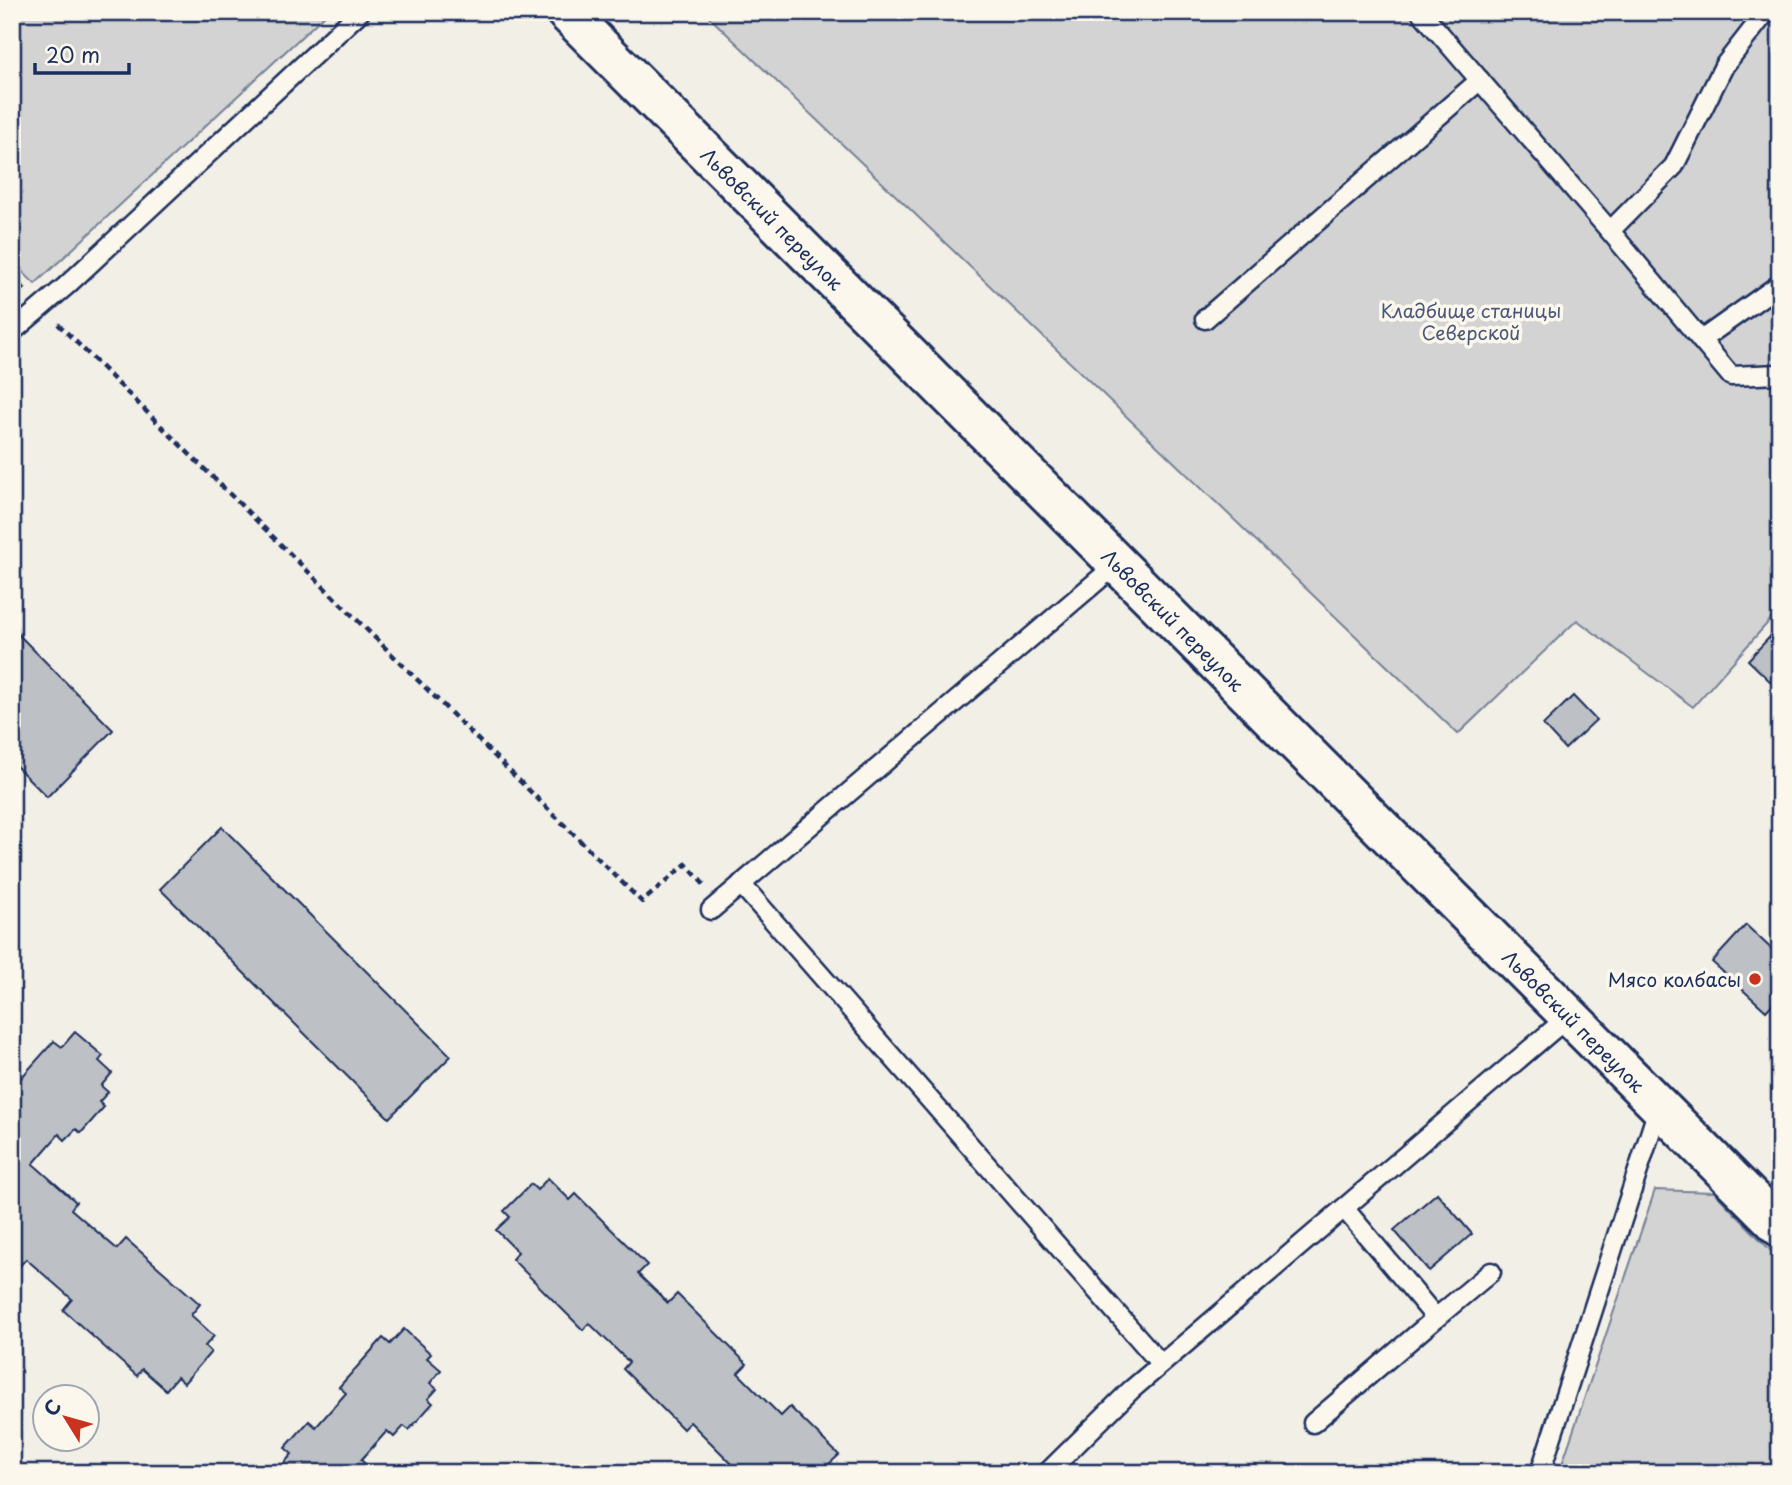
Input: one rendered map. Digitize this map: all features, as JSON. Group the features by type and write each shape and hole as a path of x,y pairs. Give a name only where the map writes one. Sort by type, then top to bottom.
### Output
{"main road":[{"name":"Львовский переулок","path":"566,12 1780,1227"}],"lane":[{"path":"12,332 360,12"},
{"path":"1421,12 1731,376 1780,374"},
{"path":"1610,231 1674,166 1724,66 1766,12"},
{"path":"1205,319 1480,80"},
{"path":"1701,340 1780,284"},
{"path":"715,906 1117,564"},
{"path":"741,884 1161,1364"},
{"path":"1047,1473 1130,1390 1569,1016"},
{"path":"1540,1473 1659,1106"},
{"path":"1344,1208 1436,1318"},
{"path":"1313,1423 1491,1272"}],"path":[{"path":"12,278 642,902 686,864 715,906"}],"green space":[{"path":"12,12 328,12 35,284 12,262"},
{"name":"Кладбище станицы Северской","path":"704,12 1780,12 1780,609 1693,707 1577,620 1458,734"},
{"path":"1655,1190 1714,1192 1780,1260 1780,1473 1559,1473"}],"building":[{"path":"1780,626 1780,691 1748,660"},
{"path":"12,628 113,730 47,797 12,762"},
{"path":"1573,696 1596,720 1565,749 1543,725"},
{"path":"222,827 451,1056 389,1118 160,889"},
{"name":"Мясо колбасы","path":"1746,925 1780,957 1780,996 1766,1011 1712,962"},
{"path":"75,1032 103,1056 99,1061 112,1073 101,1086 108,1092 99,1102 104,1107 81,1133 76,1129 65,1140 59,1134 33,1164 76,1202 71,1209 117,1249 126,1239 200,1304 191,1315 214,1336 205,1346 211,1352 184,1383 177,1377 166,1390 142,1369 137,1376 63,1310 72,1299 26,1259 17,1269 12,1265 12,1102 17,1097 12,1093 12,1088 54,1041 62,1047"},
{"path":"548,1178 570,1200 576,1194 647,1265 638,1274 668,1303 677,1294 747,1364 738,1373 781,1416 790,1407 839,1455 828,1465 836,1473 727,1473 733,1465 690,1422 683,1429 623,1369 629,1362 589,1323 583,1330 512,1259 518,1252 496,1230 510,1217 504,1211 531,1184 537,1190"},
{"path":"1437,1193 1472,1234 1429,1271 1394,1230"},
{"path":"404,1329 431,1354 427,1358 441,1370 430,1383 437,1389 428,1399 433,1403 409,1430 404,1426 394,1437 387,1431 361,1460 375,1473 282,1473 278,1470 292,1454 285,1448 309,1421 316,1427 346,1393 339,1387 383,1338 390,1344"}],"place":[{"name":"Мясо колбасы","path":"1755,979"}]}
